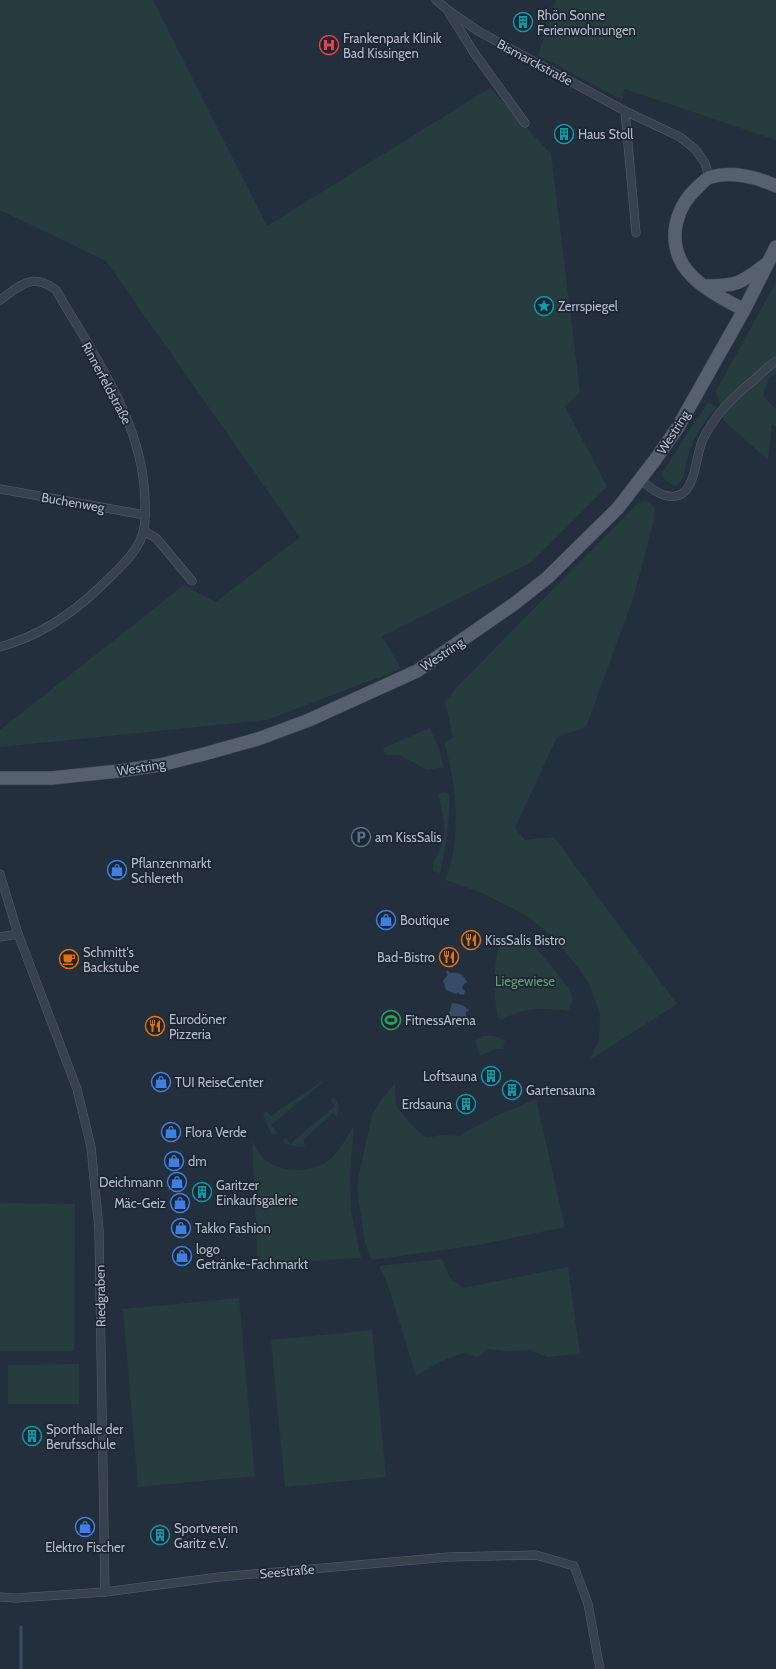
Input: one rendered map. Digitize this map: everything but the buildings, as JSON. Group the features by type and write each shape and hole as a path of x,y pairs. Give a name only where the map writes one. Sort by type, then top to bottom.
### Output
{"main road":[{"path":"744,310 705,286 684,267 676,248 674,234 683,204 694,190 709,177 722,174 736,174 776,186"},
{"name":"Westring","path":"0,778 52,778 119,771 160,765 204,754 258,739 309,720 417,671 514,604 547,578 618,508 678,427 744,310 776,247"},
{"path":"705,286 729,286 738,283 747,279 768,262"}],"street":[{"name":"Bismarckstraße","path":"436,0 478,31 625,111 675,134 687,142 705,163 709,177"},
{"name":"Bismarckstraße","path":"448,10 463,36 525,123"},
{"path":"625,111 636,233"},
{"name":"Rinnerfeldstraße","path":"0,300 19,286 35,280 47,283 56,290 111,384 130,424 145,484 144,531 134,551 113,574 64,618 29,637 0,646"},
{"path":"640,479 648,487 667,497 676,496 688,489 692,481 702,441 715,418 729,401 776,361"},
{"name":"Buchenweg","path":"0,489 145,515"},
{"path":"144,531 156,538 192,581"},
{"name":"Riedgraben","path":"0,874 18,934 77,1089 91,1147 99,1229 105,1592"},
{"path":"0,937 18,934"},
{"name":"Seestraße","path":"0,1597 16,1598 105,1592 219,1577 449,1558 536,1555 574,1566 588,1604 600,1669"}],"green space":[{"path":"0,0 153,0 267,226 490,88 551,154 580,392 565,407 607,486 530,563 382,636 401,669 267,720 0,747 0,730 184,585 216,602 300,537 106,261 0,210"},
{"path":"556,0 776,0 776,140 625,89 622,100 538,55"},
{"path":"776,282 776,374 769,378 763,396 776,409 776,427 772,423 768,460 724,421 716,391"},
{"path":"708,402 716,407 703,424 690,449 681,481 674,486 663,478 662,473"},
{"path":"646,501 655,508 654,520 633,599 586,727 557,737 515,828 525,840 554,837 677,1004 590,1060 599,1040 600,1014 588,981 555,938 525,915 480,892 445,880 451,863 455,839 456,811 451,770 444,742 453,738 445,702 457,687 638,503"},
{"path":"430,728 438,746 444,767 427,770 400,755 385,755 383,748"},
{"path":"445,792 449,794 449,814 446,843 440,873 433,871 433,867 434,861 443,841 444,834 444,820 438,794"},
{"name":"Liegewiese","path":"511,934 521,938 536,948 569,988 573,1000 568,1011 533,1009 517,1013 500,1021 495,997 496,961 499,948 504,940"},
{"path":"483,1036 493,1036 505,1040 503,1049 496,1049 480,1056 475,1040"},
{"path":"322,1081 323,1082 271,1125 277,1132 275,1135 271,1134 263,1114 266,1111 271,1116"},
{"path":"395,1083 396,1106 413,1126 426,1138 441,1135 459,1136 496,1116 536,1099 565,1227 478,1245 372,1260 365,1243 358,1197 358,1179 372,1115 382,1099"},
{"path":"334,1098 338,1107 337,1117 333,1113 303,1140 305,1146 301,1147 285,1144 283,1141 286,1138 290,1144 335,1106 330,1099"},
{"path":"354,1126 350,1175 351,1211 361,1258 312,1261 258,1270 252,1141 263,1157 273,1165 295,1170 309,1169 323,1164 332,1158"},
{"path":"0,1203 75,1204 74,1351 0,1351"},
{"path":"442,1259 450,1278 463,1288 568,1267 580,1354 548,1357 530,1350 505,1351 488,1349 478,1357 462,1353 440,1362 416,1376 388,1285 379,1266"},
{"path":"239,1298 255,1476 138,1487 123,1309"},
{"path":"372,1330 386,1477 285,1487 271,1340"},
{"path":"79,1364 79,1404 8,1404 8,1365"}],"water":[{"path":"448,970 450,973 462,975 467,982 462,988 465,991 464,995 459,994 458,992 456,994 446,990 443,980 448,975 446,972"},
{"path":"452,1003 464,1006 469,1011 466,1012 466,1022 460,1027 453,1027 447,1022 446,1018"}],"waterway":[{"path":"21,1627 21,1669"}],"place":[{"name":"Rhön Sonne Ferienwohnungen","path":"523,22"},
{"name":"Frankenpark Klinik Bad Kissingen","path":"329,45"},
{"name":"Haus Stoll","path":"564,134"},
{"name":"Zerrspiegel","path":"544,306"},
{"name":"am KissSalis","path":"361,837"},
{"name":"Pflanzenmarkt Schlereth","path":"117,870"},
{"name":"Boutique","path":"386,920"},
{"name":"KissSalis Bistro","path":"471,940"},
{"name":"Bad-Bistro","path":"449,957"},
{"name":"Schmitt's Backstube","path":"69,959"},
{"name":"FitnessArena","path":"391,1020"},
{"name":"Eurodöner Pizzeria","path":"155,1026"},
{"name":"Loftsauna","path":"491,1076"},
{"name":"TUI ReiseCenter","path":"161,1082"},
{"name":"Gartensauna","path":"512,1090"},
{"name":"Erdsauna","path":"466,1104"},
{"name":"Flora Verde","path":"171,1132"},
{"name":"dm","path":"174,1161"},
{"name":"Deichmann","path":"177,1182"},
{"name":"Garitzer Einkaufsgalerie","path":"202,1192"},
{"name":"Mäc-Geiz","path":"180,1203"},
{"name":"Takko Fashion","path":"181,1228"},
{"name":"logo Getränke-Fachmarkt","path":"182,1256"},
{"name":"Sporthalle der Berufsschule","path":"32,1436"},
{"name":"Elektro Fischer","path":"85,1527"},
{"name":"Sportverein Garitz e.V.","path":"160,1535"}]}
